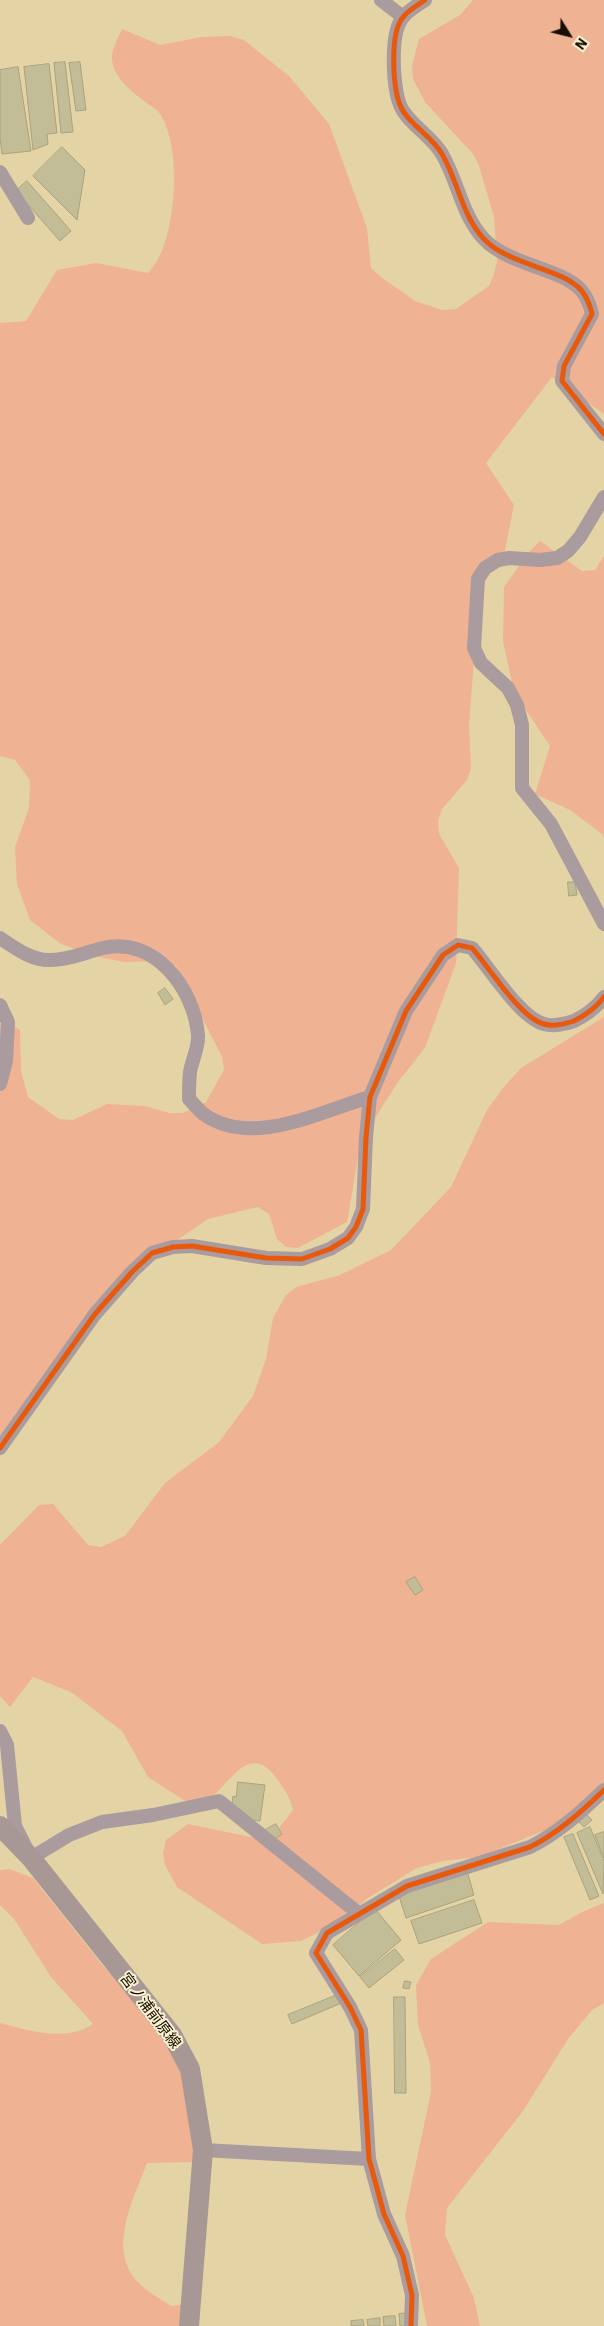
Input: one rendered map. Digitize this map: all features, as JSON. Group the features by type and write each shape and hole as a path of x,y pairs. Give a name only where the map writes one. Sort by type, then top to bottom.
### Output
{"main road":[{"name":"宮ノ浦前原線","path":"0,1826 31,1858 172,2035 190,2069 203,2150 189,2326"}],"street":[{"path":"381,0 403,17"},
{"path":"425,0 403,17 397,28 394,46 395,78 400,106 414,124 432,138 443,155 470,217 484,239 502,252 564,278 580,289 589,302 592,314 564,366 562,381 604,434"},
{"path":"0,172 28,218"},
{"path":"604,497 580,537 568,551 557,558 540,560 509,558 498,560 485,568 478,579 474,648 481,663 508,688 517,705 522,725 522,788 551,824 604,924"},
{"path":"0,938 24,954 50,961 78,956 104,948 125,946 148,953 165,965 181,986 192,1009 198,1036 190,1072 189,1099 204,1115 225,1125 250,1129 276,1126 309,1118 335,1107 370,1097"},
{"path":"0,1448 95,1314 132,1272 152,1253 173,1247 192,1246 266,1258 302,1259 330,1249 348,1238 356,1227 363,1209 370,1097 406,1011 444,955 458,946 472,948 508,994 524,1010 543,1024 564,1025 584,1016 604,997"},
{"path":"0,1005 8,1022 6,1061 0,1084"},
{"path":"0,1730 7,1745 15,1826 31,1858 69,1834 102,1822 153,1815 219,1801 358,1913"},
{"path":"411,2326 412,2295 403,2256 384,2214 369,2159 361,2030 350,2007 316,1953 327,1933 358,1913 407,1886 530,1848 548,1838 582,1812 604,1790"},
{"path":"203,2150 369,2159"}],"shaded area":[{"path":"473,0 604,0 604,414 552,377 486,463 514,505 505,550 485,581 476,632 469,726 471,768 467,780 442,809 438,821 439,834 459,868 456,963 425,1048 398,1082 361,1140 347,1222 298,1248 286,1247 277,1239 269,1214 258,1207 208,1219 136,1268 12,1427 0,1435 0,1025 9,1024 20,1030 21,1071 28,1097 59,1119 73,1120 107,1104 145,1106 169,1113 183,1113 206,1102 224,1070 222,1057 176,966 160,961 124,962 99,957 61,944 30,920 17,884 15,847 29,808 30,780 15,760 0,756 0,323 26,321 57,270 96,263 148,273 158,260 171,220 174,196 172,149 167,129 159,113 128,87 115,71 112,56 122,29 160,45 201,37 230,36 244,40 290,77 329,124 367,228 371,268 415,301 442,310 456,309 489,286 494,274 497,261 494,217 479,166 473,154 425,102 413,79 412,66 419,39 460,15"},
{"path":"540,541 582,571 595,570 604,556 604,838 602,834 570,810 535,794 550,746 514,692 503,641 504,587 529,552"},
{"path":"604,1017 604,1791 573,1819 479,1857 443,1861 417,1868 368,1898 335,1924 301,1941 262,1944 177,1887 165,1865 163,1853 166,1840 188,1824 265,1840 276,1832 293,1810 283,1788 265,1766 255,1763 246,1765 238,1771 213,1797 200,1805 193,1806 148,1777 122,1731 71,1692 33,1677 10,1707 0,1696 0,1545 39,1505 53,1504 88,1545 101,1547 125,1536 165,1483 219,1442 253,1396 266,1359 273,1318 286,1295 296,1287 340,1275 391,1250 451,1187 487,1110 521,1068"},
{"path":"9,1869 33,1878 103,1966 170,2036 195,2097 205,2162 147,2163 131,2204 124,2233 123,2248 126,2262 132,2275 144,2288 171,2306 187,2304 185,2326 0,2326 0,2023 35,2032 60,2034 72,2033 93,2024 51,1977 14,1919 0,1905 0,1870"},
{"path":"604,1903 604,2003 592,2010 568,2039 523,2111 447,2208 445,2235 474,2298 480,2326 427,2326 405,2215 431,2092 430,2063 418,2025 416,1985 431,1959 488,1922 559,1925 582,1912"}],"building":[{"path":"65,62 73,132 61,133 54,63"},
{"path":"80,62 86,110 76,111 69,63"},
{"path":"49,64 57,133 47,134 48,144 33,150 24,67"},
{"path":"18,67 31,151 2,154 0,138 0,70"},
{"path":"62,147 85,170 77,220 33,176"},
{"path":"27,181 71,231 60,241 16,191"},
{"path":"568,882 575,882 577,895 569,896"},
{"path":"165,988 173,999 165,1005 158,993"},
{"path":"415,1577 423,1590 415,1595 406,1582"},
{"path":"238,1782 265,1785 260,1821 235,1818 231,1811 233,1796 236,1797"},
{"path":"581,1809 592,1820 584,1827 573,1816"},
{"path":"276,1824 282,1834 264,1845 258,1834"},
{"path":"590,1827 604,1861 603,1894 577,1833"},
{"path":"604,1832 604,1858 595,1835"},
{"path":"573,1834 599,1896 590,1900 564,1837"},
{"path":"467,1871 474,1895 406,1918 398,1893"},
{"path":"474,1900 482,1923 419,1944 411,1921"},
{"path":"375,1909 401,1940 359,1976 333,1945"},
{"path":"395,1949 404,1960 369,1988 360,1977"},
{"path":"405,1981 411,1982 409,1989 403,1988"},
{"path":"342,1993 346,2001 292,2024 288,2015"},
{"path":"394,1997 405,1997 406,2093 395,2093"},
{"path":"408,2313 410,2326 400,2326 399,2314"},
{"path":"395,2316 396,2326 384,2326 383,2317"},
{"path":"380,2318 380,2326 368,2326 367,2320"},
{"path":"363,2320 364,2326 351,2326 351,2321"}],"cycle path":[{"path":"425,0 404,16 399,23 396,34 394,73 400,105 408,118 438,147 470,220 484,239 506,255 561,276 585,295 592,314 564,366 562,381 604,434"},
{"path":"0,1448 95,1314 132,1272 152,1253 173,1247 192,1246 266,1258 302,1259 330,1249 348,1238 356,1227 363,1209 370,1097 406,1011 443,955 458,945 472,948 515,1002 535,1020 544,1024 556,1025 574,1021 598,1005 604,997"},
{"path":"411,2326 412,2295 403,2256 384,2214 369,2159 361,2030 350,2007 316,1953 327,1933 407,1886 530,1847 560,1829 604,1790"}]}
